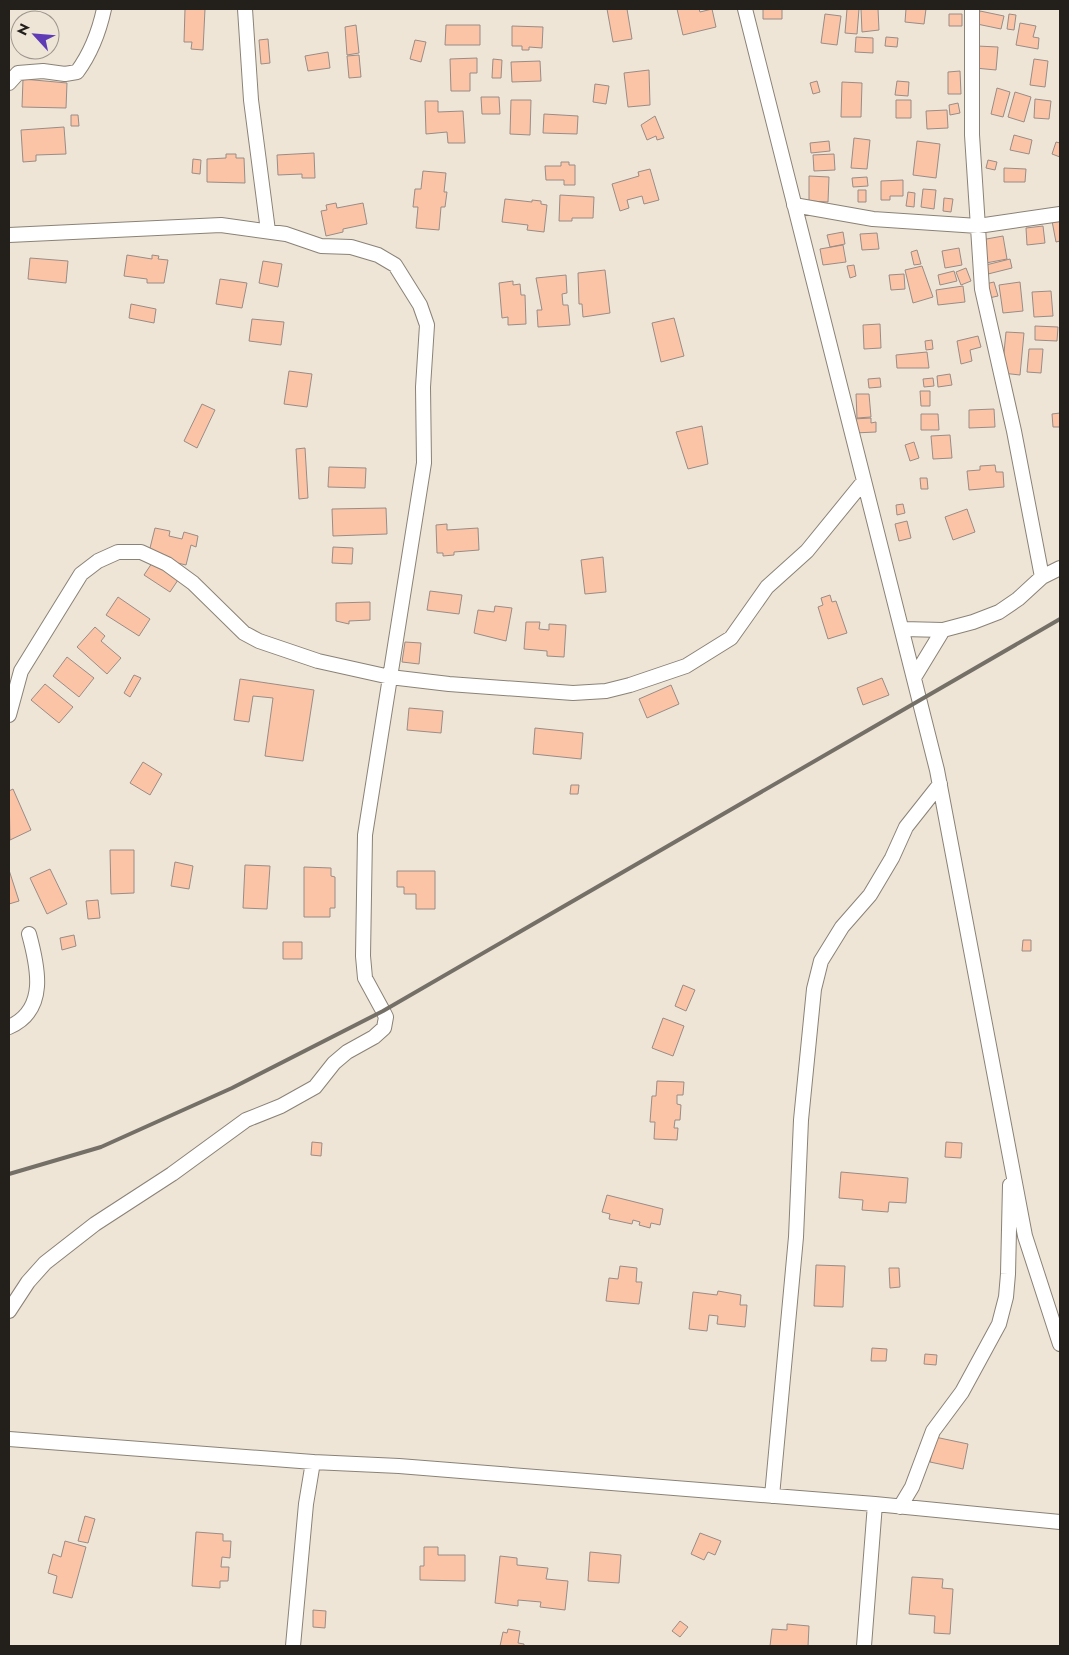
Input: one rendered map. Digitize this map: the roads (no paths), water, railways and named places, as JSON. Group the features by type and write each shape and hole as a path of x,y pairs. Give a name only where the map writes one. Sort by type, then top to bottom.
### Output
{"street":[{"path":"9,83 18,73 77,72 94,43 104,9"},
{"path":"245,9 251,100 268,231"},
{"path":"745,9 915,676 940,784 1025,1236 1060,1344"},
{"path":"972,9 972,135 982,289 1014,431 1042,577"},
{"path":"794,206 873,219 978,226 1060,214"},
{"path":"9,235 221,225 286,234 322,246 351,247 378,255 395,265 406,280 427,325 423,387 424,463 365,835 364,971 365,978 386,1017 384,1028 374,1037 347,1052 334,1063 315,1087 281,1106 246,1120 172,1174 95,1224 44,1263 9,1311"},
{"path":"9,715 21,671 81,574 98,561 118,552 141,552 167,564 193,583 244,633 259,642 318,661 390,677 572,693 606,691 686,666 732,638 767,587 807,551 864,481"},
{"path":"903,629 943,630 999,612 1018,599 1042,577 1060,568"},
{"path":"915,676 943,630"},
{"path":"772,1496 796,1237 801,1120 814,988 821,961 842,927 870,895 892,858 906,827 940,784"},
{"path":"9,1028 19,1023 27,1014 34,1003 38,988 36,960 29,934"},
{"path":"900,1507 912,1487 934,1431 962,1392 999,1324 1006,1297 1008,1274 1011,1163"},
{"path":"9,1439 313,1462 399,1466 875,1504 1060,1522"},
{"path":"293,1646 306,1504 313,1462"},
{"path":"864,1646 875,1504"}],"railway":[{"path":"9,1174 101,1147 232,1088 383,1011 1060,619"}]}
